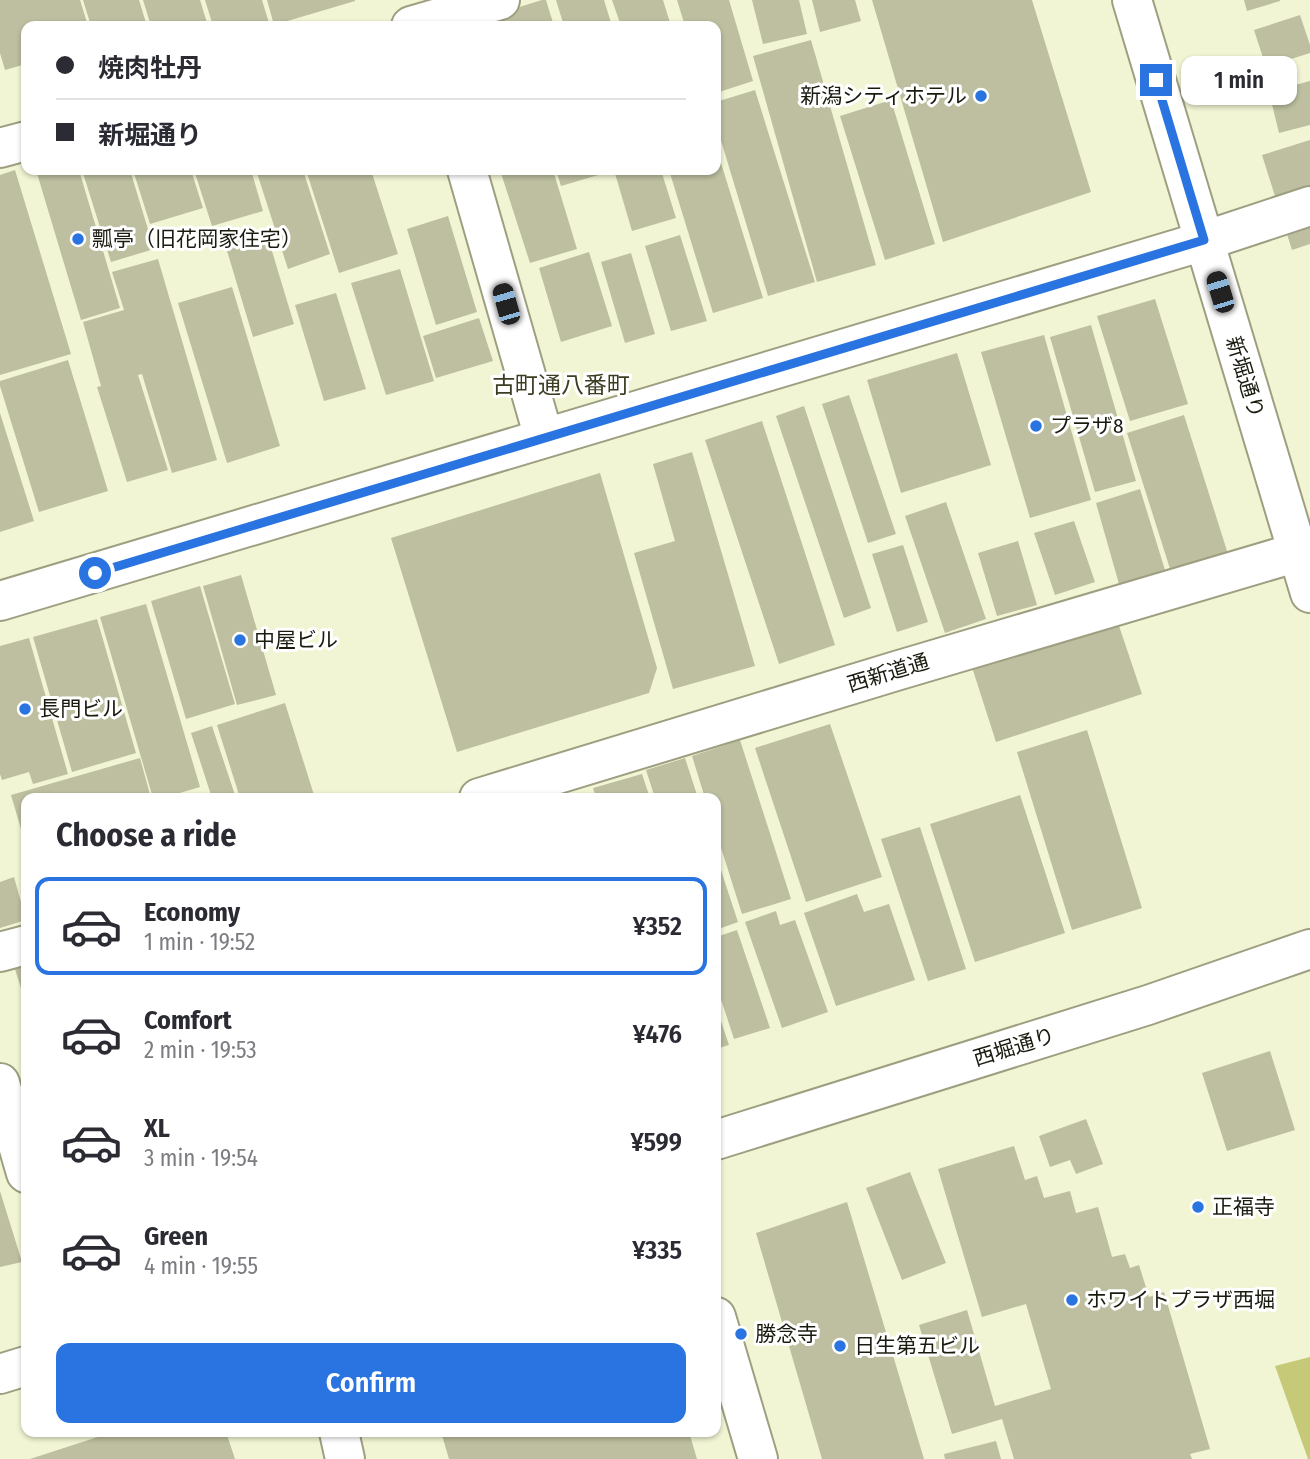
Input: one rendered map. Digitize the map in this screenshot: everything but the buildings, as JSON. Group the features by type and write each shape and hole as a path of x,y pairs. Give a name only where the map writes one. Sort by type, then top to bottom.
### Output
{"street":[{"path":"434,21 500,0"},
{"name":"新堀通り","path":"1132,0 1310,593"},
{"path":"0,148 21,142"},
{"path":"468,175 544,438"},
{"path":"0,601 1310,206"},
{"name":"西新道通","path":"495,793 1298,552"},
{"path":"0,952 21,946"},
{"name":"西堀通り","path":"721,1138 1148,1005 1310,949"},
{"path":"0,1083 21,1156"},
{"path":"721,1334 758,1459"},
{"path":"0,1374 21,1368"},
{"path":"340,1437 345,1459"}],"green space":[{"path":"1310,1357 1310,1459 1308,1459 1275,1366"}],"place":[{"name":"新潟シティホテル","path":"981,96"},
{"name":"瓢亭（旧花岡家住宅）","path":"78,239"},
{"name":"プラザ8","path":"1036,426"},
{"name":"中屋ビル","path":"240,640"},
{"name":"長門ビル","path":"25,709"},
{"name":"正福寺","path":"1198,1207"},
{"name":"ホワイトプラザ西堀","path":"1072,1300"},
{"name":"勝念寺","path":"741,1334"},
{"name":"日生第五ビル","path":"840,1346"}],"district":[{"name":"古町通八番町","path":"561,385"}],"route":[{"path":"95,573 1204,240 1156,80"}]}
